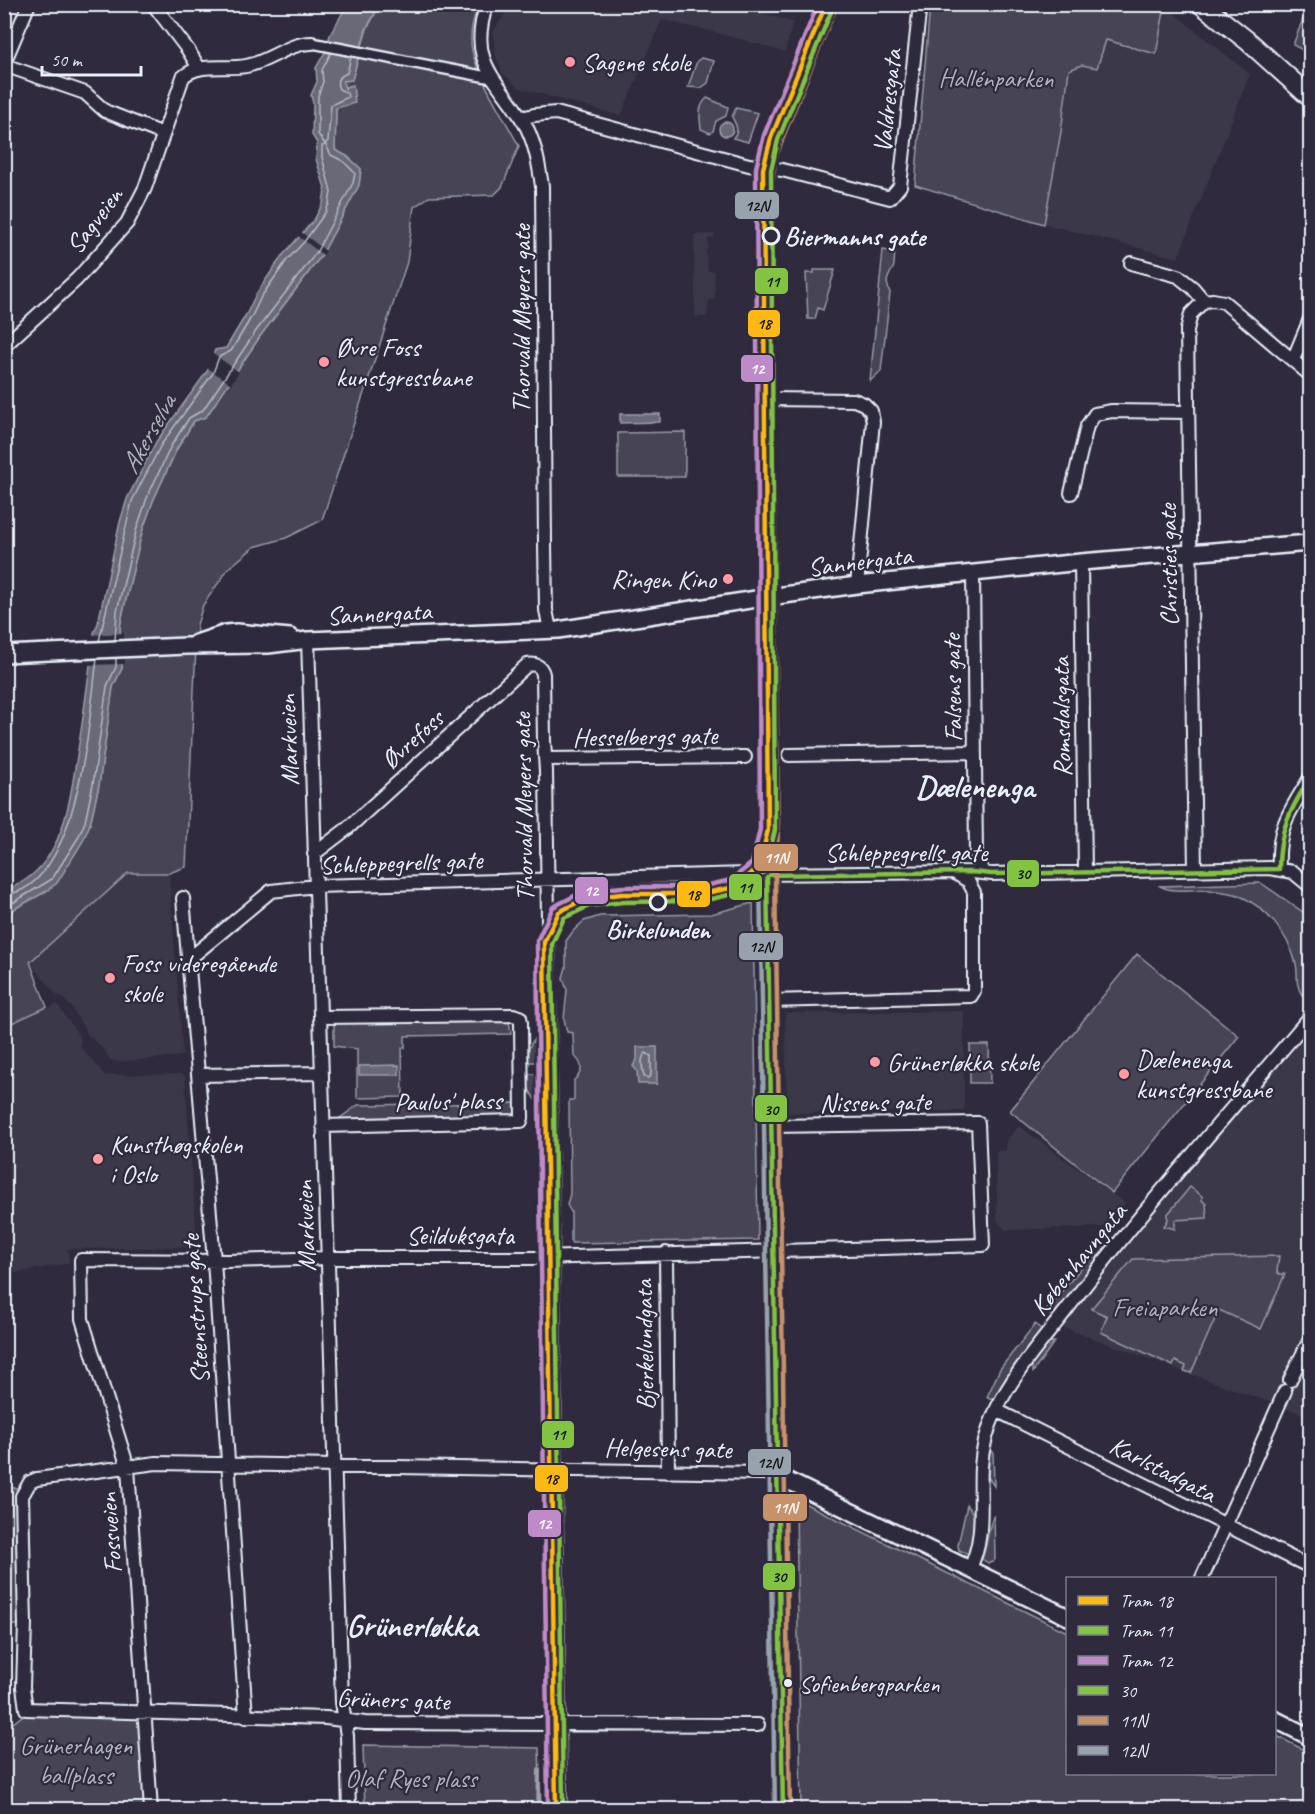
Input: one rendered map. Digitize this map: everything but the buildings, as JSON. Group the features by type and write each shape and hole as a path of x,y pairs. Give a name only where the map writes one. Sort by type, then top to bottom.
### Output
{"main road":[{"path":"783,1809 766,875 771,831 764,200 766,168 776,134 829,4"},
{"path":"1201,4 1249,42 1311,97"}],"street":[{"path":"29,4 4,64 85,93 105,111 164,134"},
{"path":"153,4 199,68 247,66 297,45 314,43 492,78"},
{"name":"Thorvald Meyers gate","path":"487,4 481,24 480,38 484,61 492,78 521,118 536,150 542,186 546,610 550,630"},
{"name":"Valdresgata","path":"766,168 890,198 900,186 920,4"},
{"name":"Sagveien","path":"4,346 77,279 127,223 145,188 183,77 193,69 199,68"},
{"path":"521,118 556,113 766,168"},
{"path":"1131,263 1178,276 1204,301 1224,302 1311,375"},
{"name":"Christies gate","path":"1195,870 1187,412 1188,321 1204,301"},
{"path":"1293,360 1311,319"},
{"path":"767,399 854,400 864,404 872,411 873,422 857,585"},
{"path":"1071,493 1087,426 1095,414 1112,411 1187,412"},
{"name":"Sannergata","path":"4,654 155,647 268,645 308,640 550,630 857,585 1081,562 1311,543"},
{"name":"Romsdalsgata","path":"1081,562 1085,872"},
{"name":"Falsens gate","path":"973,572 976,855 983,873"},
{"name":"Markveien","path":"308,640 342,1702 348,1736 349,1809"},
{"name":"Øvrefoss","path":"314,854 348,828 527,665 533,664 541,668"},
{"name":"Thorvald Meyers gate","path":"541,668 545,759 560,1809"},
{"path":"789,755 975,752"},
{"name":"Hesselbergs gate","path":"545,759 745,757"},
{"path":"1311,778 1283,823 1279,841 1279,869 1293,872 1311,886"},
{"name":"Schleppegrells gate","path":"189,959 271,891 316,886 766,875 1279,869"},
{"path":"769,1001 971,996 974,991 974,892 968,881 955,873"},
{"name":"Steenstrups gate","path":"183,898 214,1261 246,1717"},
{"name":"Paulus' plass","path":"320,1017 513,1015 520,1019 521,1036 522,1118 520,1121 323,1126"},
{"name":"Københavngata","path":"969,1570 979,1546 981,1530 983,1448 996,1410 1019,1370 1107,1257 1311,1017"},
{"path":"198,1075 322,1073"},
{"name":"Nissens gate","path":"772,1126 978,1123 983,1245"},
{"name":"Seilduksgata","path":"81,1260 214,1261 552,1257 983,1245"},
{"name":"Bjerkelundgata","path":"666,1253 668,1472"},
{"name":"Fossveien","path":"81,1260 82,1319 128,1468 151,1809"},
{"path":"1202,1577 1287,1386 1311,1339"},
{"name":"Karlstadgata","path":"996,1410 1311,1567"},
{"name":"Helgesens gate","path":"26,1709 23,1687 25,1624 22,1496 25,1489 30,1482 37,1479 156,1463 762,1473 778,1476 1066,1616"},
{"name":"Grüners gate","path":"26,1709 345,1720 365,1723 758,1725"},
{"path":"1276,1719 1310,1735"}],"shaded area":[{"name":"Sagene skole","path":"512,4 734,5 793,22 785,52 662,20 621,116 519,88 503,74 496,57 493,31"},
{"path":"1165,6 1250,74 1178,258 1044,224 1061,132 1069,70 1082,65 1106,40 1156,54"},
{"path":"714,234 714,238 708,239 706,250 708,271 714,271 715,299 709,300 707,317 695,317 694,235"},
{"name":"Foss videregående skole","path":"128,873 169,873 183,1056 117,1062 109,1059 104,1050 88,1035 72,1008 57,995 29,962"},
{"name":"Kunsthøgskolen i Oslo","path":"57,1004 78,1034 81,1041 80,1046 105,1075 180,1074 185,1076 197,1242 193,1247 68,1249 69,1263 5,1275 4,1026"},
{"name":"Grünerløkka skole","path":"964,1011 964,1111 787,1113 785,1013"},
{"path":"1310,1030 1310,1417 1056,1325"},
{"path":"1019,1126 1125,1203 1105,1227 1005,1230 997,1220 996,1151 1006,1151 1006,1141"}],"green space":[{"name":"Hallénparken","path":"1163,4 1165,6 1156,54 1106,40 1097,68 1082,65 1069,70 1061,132 1044,224 915,185 930,5"},
{"path":"380,5 479,5 471,32 475,61 519,146 502,187 494,195 429,197 414,207 407,262 322,520 286,538 254,547 228,569 203,605 197,625 186,867 169,873 128,873 30,962 47,1007 5,1026 5,914 45,892 76,852 90,824 99,785 113,687 122,668 120,627 142,532 153,501 177,449 194,421 206,416 261,335 321,256 359,185 361,169 347,156 335,150 336,108 346,89 344,90 343,81 352,79 367,29"},
{"path":"1308,6 1310,7 1310,54 1293,45"},
{"path":"701,58 714,61 708,83 701,88 688,87 697,61"},
{"path":"707,98 728,107 726,116 716,121 710,133 701,129 700,121 700,109"},
{"path":"736,108 758,113 748,142 733,138 737,130 732,117"},
{"path":"883,250 895,252 893,268 887,280 890,293 881,371 870,381"},
{"path":"814,270 835,270 823,310 818,308 815,319 808,319 806,273 814,273"},
{"path":"685,432 685,477 618,477 618,433"},
{"path":"1261,883 1310,917 1310,984 1302,995 1297,982 1296,964 1288,943 1275,923 1258,907 1231,893 1172,890 1160,886"},
{"name":"Birkelunden","path":"753,903 758,1240 571,1243 571,1212 567,1205 570,1194 569,1100 574,1100 574,1080 581,1068 574,1056 573,1033 567,1032 564,1019 567,990 563,978 566,967 566,941 584,921 600,916 711,914"},
{"name":"Dælenenga kunstgressbane","path":"1137,954 1239,1036 1112,1193 1010,1111"},
{"path":"509,1020 511,1034 405,1036 405,1048 402,1048 403,1097 357,1098 357,1049 334,1046 336,1022"},
{"path":"536,1035 537,1062 525,1062 527,1052"},
{"path":"970,1045 989,1045 990,1083 970,1083"},
{"path":"525,1074 537,1074 537,1103 528,1088"},
{"path":"516,1103 516,1118 336,1121 358,1105"},
{"path":"1190,1187 1202,1196 1206,1204 1207,1218 1175,1220 1175,1229 1164,1226 1168,1220 1167,1215"},
{"path":"1094,1252 1100,1258 1053,1317 1046,1311"},
{"name":"Freiaparken","path":"1279,1256 1277,1271 1279,1274 1285,1274 1261,1329 1219,1310 1191,1373 1184,1371 1186,1366 1175,1361 1173,1366 1101,1332 1107,1316 1091,1309 1133,1259"},
{"path":"1035,1324 1042,1330 1016,1364 994,1399 987,1397 1000,1369"},
{"path":"1054,1342 1033,1372 1031,1363 1046,1343"},
{"path":"989,1452 993,1452 994,1486 987,1476"},
{"path":"4,1487 25,1489 25,1624 5,1626"},
{"name":"Sofienbergparken","path":"804,1503 1066,1632 1066,1775 1276,1775 1276,1736 1310,1753 1310,1809 801,1809 796,1510"},
{"path":"967,1505 974,1515 973,1541 968,1554 959,1550 958,1545"},
{"path":"994,1515 995,1559 988,1563 982,1559"},
{"name":"Grünerhagen ballplass","path":"26,1713 145,1713 151,1809 5,1810 4,1756 6,1755 8,1727"},
{"name":"Olaf Ryes plass","path":"363,1745 539,1748 541,1809 365,1809"}],"water":[{"path":"347,5 380,5 366,29 352,80 343,81 345,89 353,85 355,103 336,108 335,150 347,156 361,169 359,185 321,256 261,335 206,417 194,421 177,448 142,532 123,612 120,627 122,668 113,687 99,785 90,824 83,841 57,883 5,914 5,890 26,880 43,864 52,850 66,816 80,741 94,633 127,499 156,442 208,370 215,350 226,348 256,294 282,256 314,220 323,203 325,188 316,159 317,143 312,135 311,95 317,82 316,68 325,52 330,35"},
{"path":"723,122 729,122 733,129 729,136 723,136 719,132 719,126"},
{"path":"620,414 660,414 660,422 620,423"},
{"path":"637,1047 657,1047 657,1084 638,1084 637,1071 633,1066 637,1060"},
{"path":"399,1065 399,1075 359,1075 359,1066"}],"pier":[{"path":"301,232 326,251 323,255 298,236"},
{"path":"212,353 239,372 231,384 206,367"},
{"path":"124,633 125,664 87,665 91,635"}],"waterway":[{"path":"538,1810 539,1770"}],"tram line":[{"name":"12","path":"548,1810 537,941 553,907 584,891 622,887 700,887 731,880 752,863 760,829 756,168 764,135 818,4"},
{"name":"18","path":"556,1810 544,942 559,912 586,898 622,894 701,894 735,887 759,867 768,830 763,169 771,138 826,4"},
{"name":"11","path":"563,1810 552,944 564,918 589,906 623,902 702,901 738,893 765,871 775,830 771,170 778,140 833,7"}],"transit line":[{"name":"12N","path":"775,1810 760,875 763,831 757,188 761,156 769,132 821,4"},
{"name":"11N","path":"790,1810 775,875 778,831 772,188 775,160 783,137 836,7"},
{"name":"30","path":"1279,869 1281,843 1287,821 1310,778"},
{"name":"30","path":"767,875 1279,869"},
{"name":"30","path":"767,875 783,1810"}],"place":[{"name":"Sagene skole","path":"570,62"},
{"name":"Biermanns gate","path":"771,236"},
{"name":"Øvre Foss kunstgressbane","path":"324,362"},
{"name":"Ringen Kino","path":"728,579"},
{"name":"Birkelunden","path":"658,902"},
{"name":"Foss videregående skole","path":"110,978"},
{"name":"Grünerløkka skole","path":"875,1062"},
{"name":"Dælenenga kunstgressbane","path":"1124,1074"},
{"name":"Kunsthøgskolen i Oslo","path":"98,1159"},
{"name":"Sofienbergparken","path":"788,1683"}],"district":[{"name":"Dælenenga","path":"975,786"},
{"name":"Grünerløkka","path":"412,1625"}],"water label":[{"name":"Akerselva","path":"148,434"}]}
